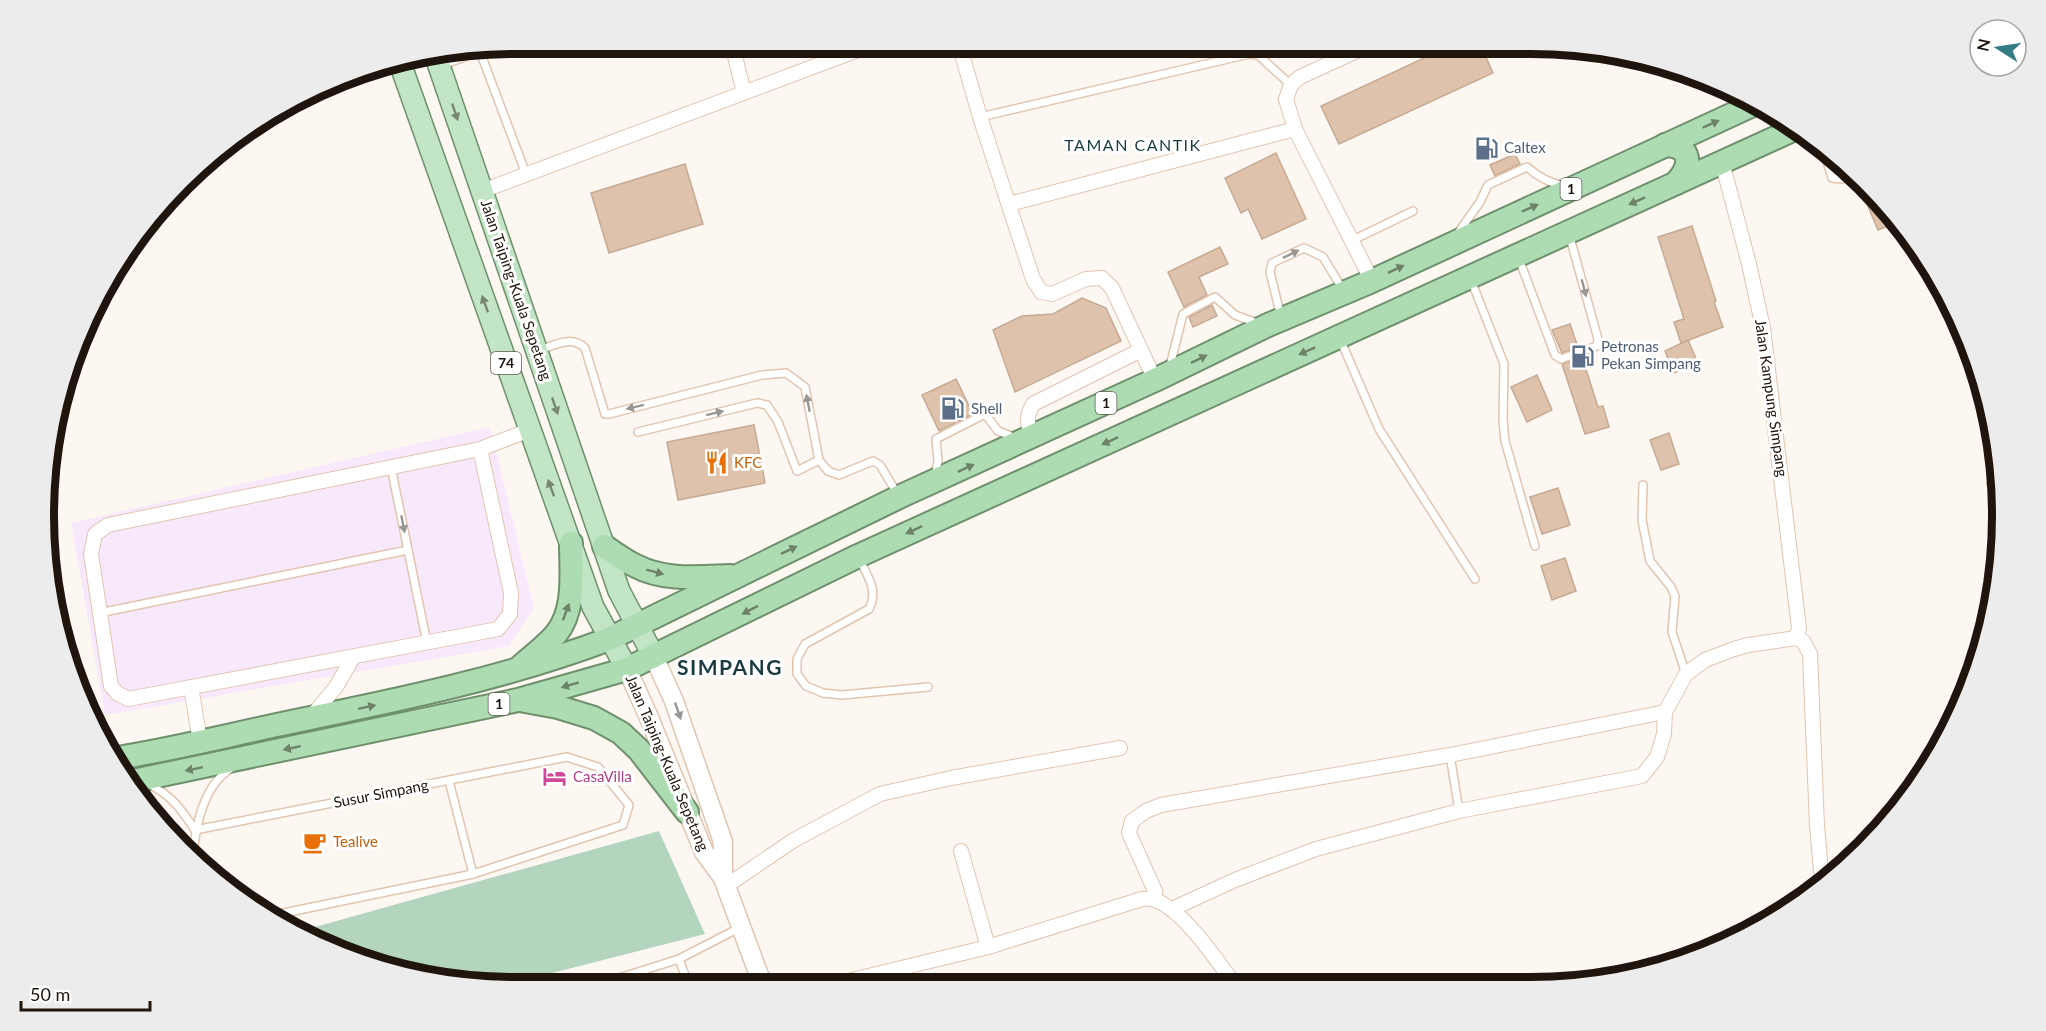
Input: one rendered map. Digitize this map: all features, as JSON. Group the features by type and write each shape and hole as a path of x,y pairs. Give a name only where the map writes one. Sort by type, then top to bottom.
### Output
{"highway":[{"name":"1","path":"123,757 380,704 515,671 562,657 609,639 899,497 1029,439 1275,322 1371,281 1747,108"},
{"path":"1749,110 1737,124 1739,136 1746,140 1767,142"},
{"name":"1","path":"137,780 519,700 627,669 858,556 1788,132"},
{"path":"1665,145 1678,147 1685,152 1688,160 1685,172 1676,183"},
{"path":"515,671 557,634 569,608 572,578 571,543"},
{"path":"604,546 637,567 663,575 736,576"},
{"path":"519,700 558,707 594,718 621,733 639,750 687,812"}],"main road":[{"name":"Jalan Taiping-Kuala Sepetang","path":"438,61 619,591 674,700 723,842 724,882"},
{"name":"Jalan Taiping-Kuala Sepetang","path":"402,69 593,607 627,669 647,713 704,852 724,882"},
{"name":"74","path":"724,882 760,977"}],"street":[{"path":"734,54 744,93"},
{"path":"482,190 847,54"},
{"path":"962,54 1008,204 1033,279 1041,292 1052,294 1086,279 1102,278 1112,288 1141,350 1162,377"},
{"path":"1350,54 1300,77 1291,85 1286,99 1295,129 1371,281"},
{"path":"1008,204 1295,129"},
{"name":"Jalan Kampung Simpang","path":"1722,162 1763,328 1799,628 1796,638"},
{"path":"1029,439 1028,414 1033,404 1141,350"},
{"path":"480,449 512,593 510,614 498,629 128,699 117,693 111,686 91,554 95,534 108,525 480,449 530,430"},
{"path":"1173,909 1235,880 1316,849 1459,811 1642,776 1658,757 1664,734 1665,712 1686,674 1705,660 1734,649 1796,638 1803,641 1810,654 1817,826 1821,873"},
{"path":"310,719 336,687 353,657"},
{"path":"191,687 200,741"},
{"path":"1154,899 1155,891 1129,833 1132,822 1146,811 1172,802 1450,755 1665,712"},
{"path":"724,882 794,840 879,794 951,778 1120,748"},
{"path":"961,851 988,947"},
{"path":"864,977 988,947 1142,899 1154,899 1173,909 1229,977"}],"lane":[{"path":"981,117 1249,54 1258,55 1291,85"},
{"path":"481,55 526,174"},
{"path":"1827,163 1832,178 1845,178"},
{"path":"1450,245 1480,202 1488,184 1527,167 1550,183 1573,188"},
{"path":"1351,241 1413,212"},
{"path":"1518,255 1558,358 1562,359 1597,346 1598,339 1569,232"},
{"path":"1162,377 1183,314 1215,297 1235,315 1249,321 1275,322 1270,273 1272,263 1304,248 1323,257 1344,293"},
{"path":"1470,277 1504,364 1505,441 1535,546"},
{"path":"1339,336 1379,429 1475,579"},
{"path":"536,351 571,340 579,342 585,348 605,414 762,375 786,373 805,387 819,460 828,471 839,475 873,461 880,465 899,497"},
{"path":"638,432 757,403 767,405 778,422 797,471 819,460"},
{"path":"932,484 938,461 936,439 985,414 998,430 1029,439"},
{"path":"391,467 426,643"},
{"path":"1643,484 1642,520 1650,561 1671,587 1675,596 1672,632 1686,674"},
{"path":"99,613 408,550"},
{"path":"858,556 874,591 874,600 869,609 805,644 797,659 797,674 806,686 823,693 842,695 928,687"},
{"path":"1450,755 1459,811"},
{"path":"194,846 195,830 210,790 223,773 249,757"},
{"name":"Susur Simpang","path":"195,830 567,757 598,767 629,805 623,825 472,874"},
{"path":"138,781 165,792 179,806 195,830"},
{"path":"282,913 472,874 449,781"},
{"path":"622,977 679,959 741,927"},
{"path":"679,959 686,977"}],"shaded area":[{"path":"490,427 534,608 509,646 105,715 71,523"}],"green space":[{"path":"659,831 705,934 536,977 516,977 485,976 425,968 367,953 310,928"}],"building":[{"path":"1433,54 1484,54 1493,73 1339,144 1321,106"},
{"path":"1276,153 1306,219 1262,239 1248,209 1241,213 1225,178"},
{"path":"1515,154 1520,164 1495,176 1490,165"},
{"path":"685,164 703,224 609,253 591,193"},
{"path":"1870,203 1889,226 1878,230 1867,204"},
{"path":"1692,226 1723,327 1681,343 1674,322 1684,319 1658,237"},
{"path":"1220,247 1228,264 1199,277 1207,295 1184,307 1168,272"},
{"path":"1082,298 1106,308 1121,341 1015,392 993,330 1022,316 1053,314"},
{"path":"1212,305 1217,316 1193,327 1189,317"},
{"path":"1570,324 1578,347 1562,353 1552,330"},
{"path":"1688,340 1698,363 1674,373 1665,351"},
{"path":"1582,357 1598,407 1603,406 1609,427 1585,434 1562,364"},
{"path":"1537,375 1552,410 1527,422 1511,387"},
{"path":"956,379 973,414 939,431 922,395"},
{"name":"KFC","path":"754,425 765,483 678,500 667,442"},
{"path":"1669,433 1679,464 1661,470 1650,440"},
{"path":"1558,488 1570,525 1542,534 1530,497"},
{"path":"1565,558 1576,591 1552,600 1541,566"}],"place":[{"name":"Caltex","path":"1486,148"},
{"name":"Petronas Pekan Simpang","path":"1583,356"},
{"name":"Shell","path":"953,409"},
{"name":"KFC","path":"716,463"},
{"name":"CasaVilla","path":"555,777"},
{"name":"Tealive","path":"315,842"}],"district":[{"name":"TAMAN CANTIK","path":"1133,145"},
{"name":"SIMPANG","path":"730,668"}]}
